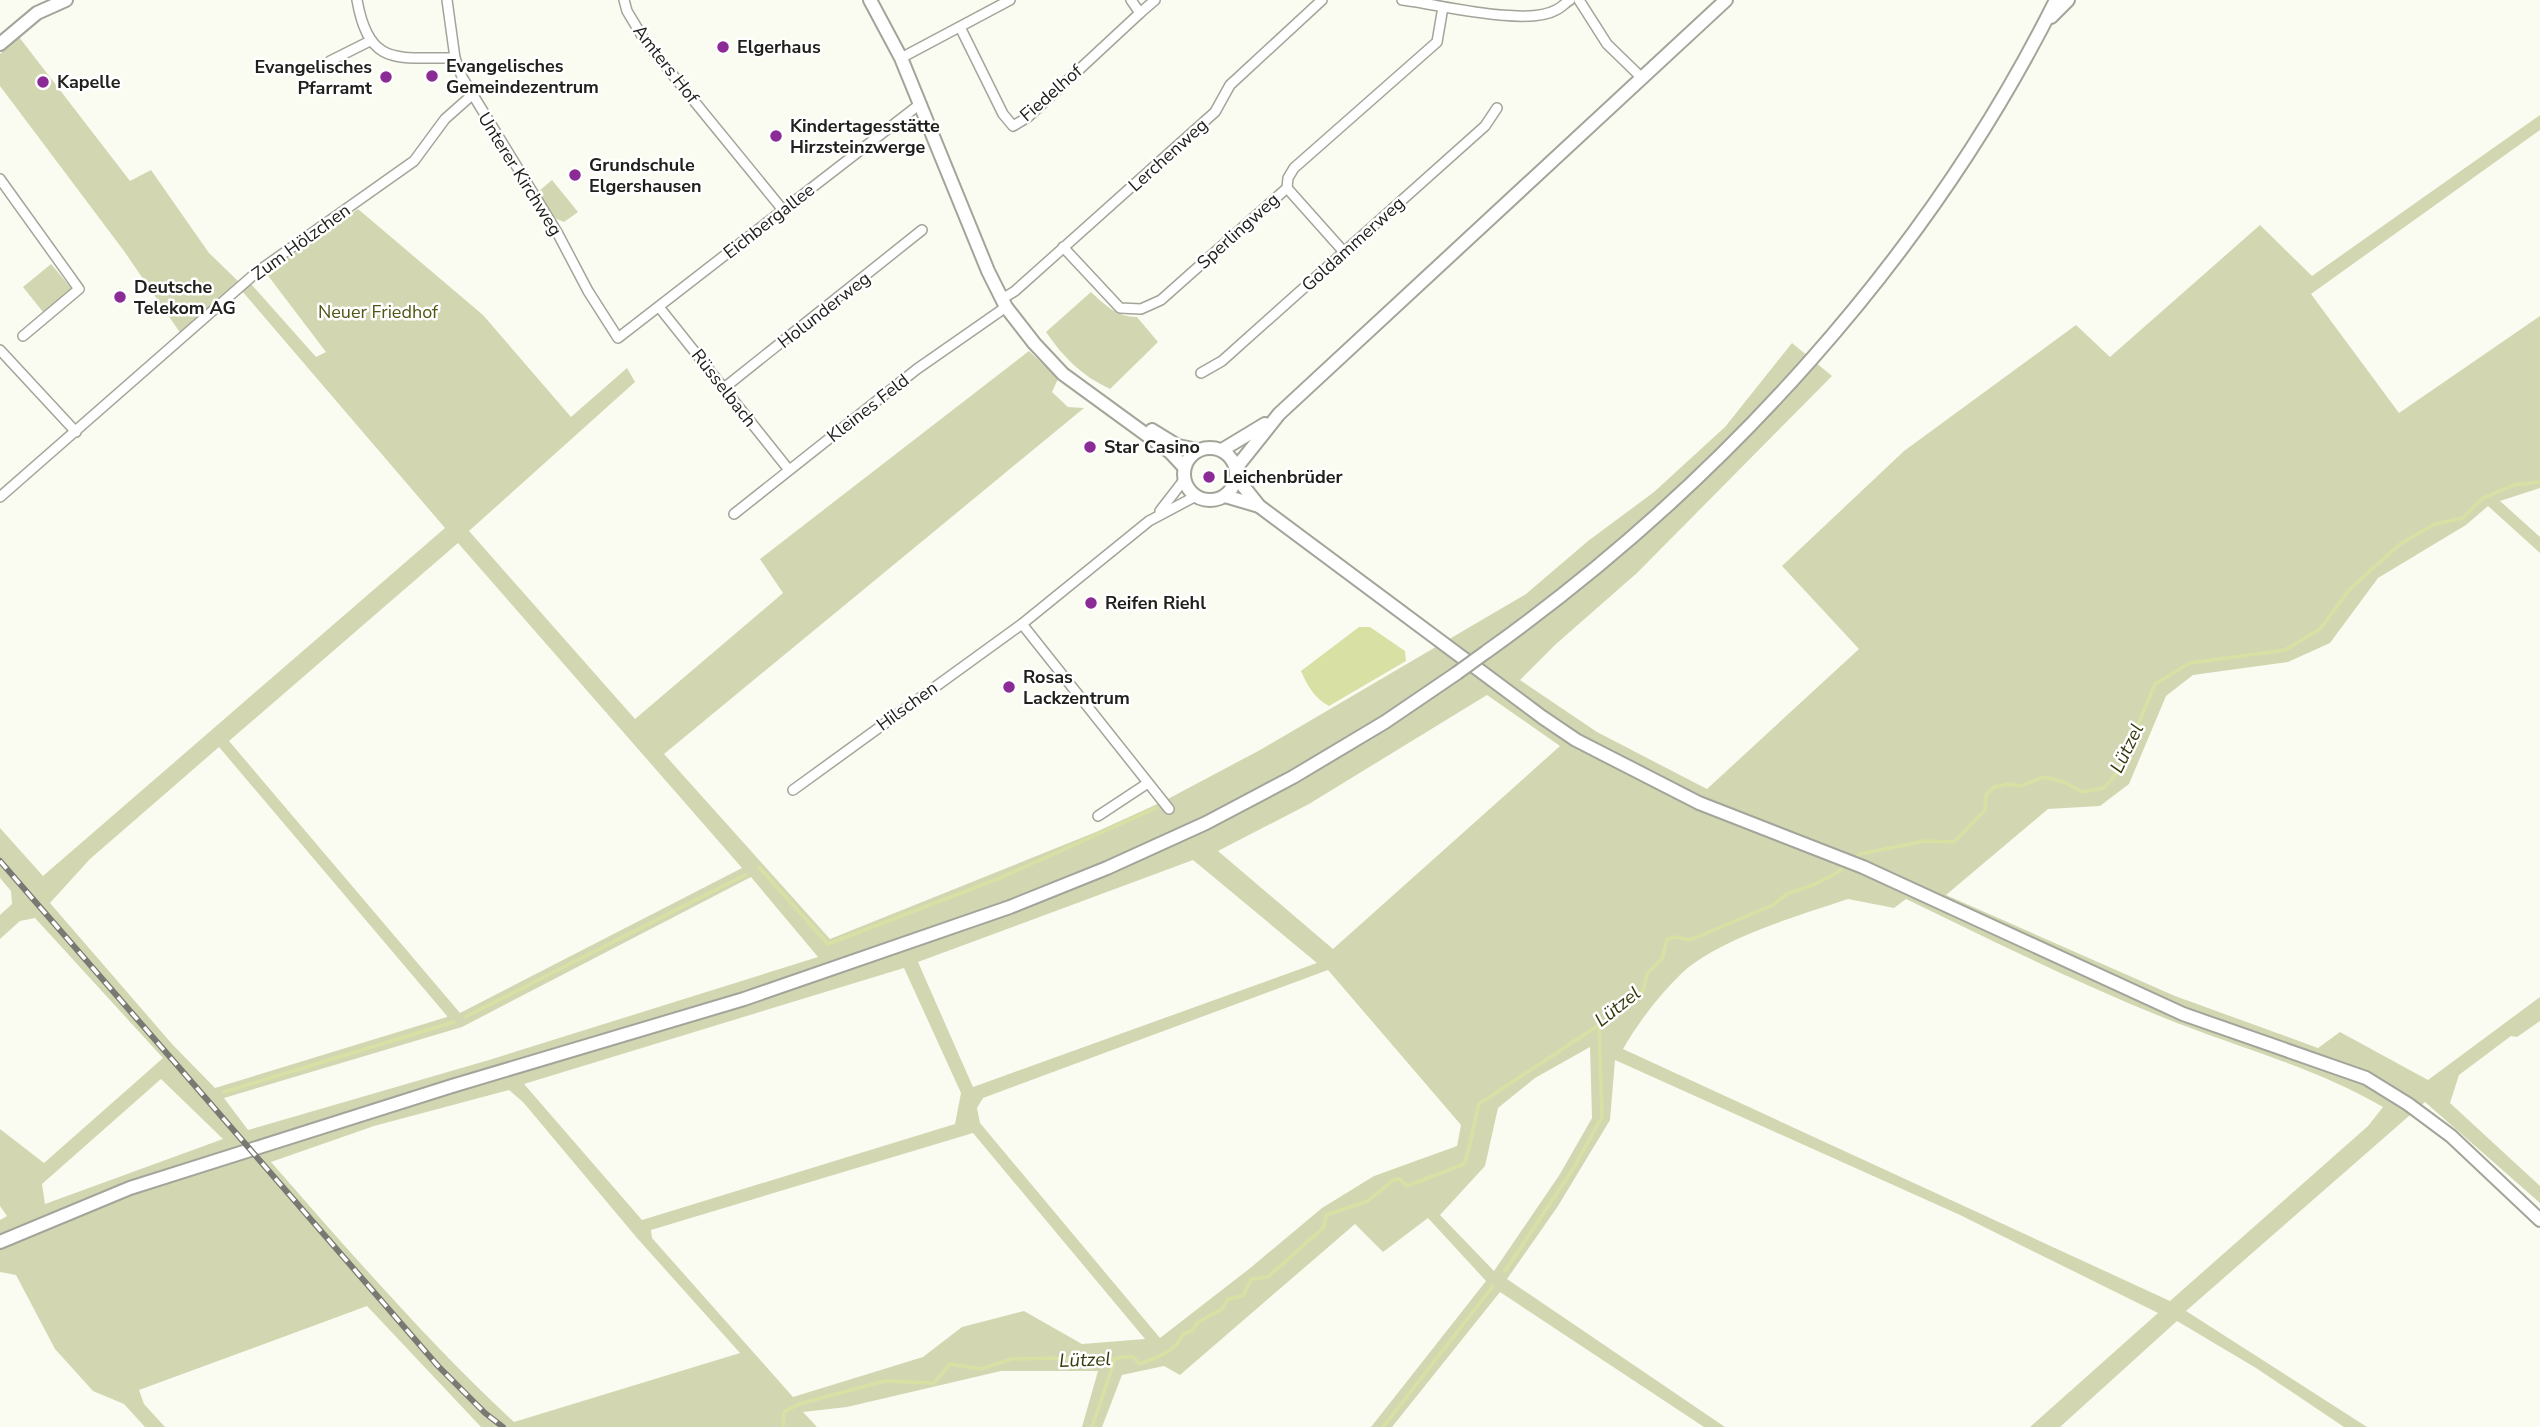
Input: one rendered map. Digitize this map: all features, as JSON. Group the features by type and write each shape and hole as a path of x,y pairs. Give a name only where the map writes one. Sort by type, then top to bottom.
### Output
{"street":[{"path":"0,44 37,13 66,0"},
{"path":"357,0 370,41 386,55 455,58"},
{"name":"Unterer Kirchweg","path":"447,0 455,58 472,95 535,195 588,291 618,338"},
{"name":"Amters Hof","path":"624,0 630,18 645,41 783,210"},
{"path":"870,0 901,58 988,271 1004,303 1034,343 1063,374 1170,452 1196,496 1210,500 1225,496 1230,491 1236,473 1279,414"},
{"path":"901,58 1010,0"},
{"path":"1131,0 1140,13"},
{"name":"Fiedelhof","path":"960,27 1003,114 1013,125 1028,117 1155,0"},
{"name":"Lerchenweg","path":"1004,303 1215,112 1230,85 1322,0"},
{"path":"1402,0 1527,16 1555,12 1570,0"},
{"path":"1579,0 1607,44 1642,78"},
{"path":"1222,450 1279,414 1726,0"},
{"path":"0,1242 130,1188 439,1090 744,999 1010,907 1107,868 1206,823 1305,770 1385,722 1560,597 1687,489 1786,386 1887,271 1989,118 2056,0"},
{"path":"2044,25 2068,0"},
{"name":"Sperlingweg","path":"1063,247 1120,308 1141,309 1161,300 1287,188 1288,178 1294,167 1437,43 1443,7"},
{"path":"330,61 370,41"},
{"name":"Zum Hölzchen","path":"0,498 257,272 414,161 445,119 472,95"},
{"name":"Eichbergallee","path":"618,338 920,104"},
{"name":"Goldammerweg","path":"1201,373 1222,361 1344,252 1485,125 1497,108"},
{"path":"0,179 79,289 23,336"},
{"path":"1287,188 1344,252"},
{"name":"Holunderweg","path":"724,388 922,230"},
{"name":"Kleines Feld","path":"734,514 1004,303"},
{"name":"Rüsselbach","path":"659,307 789,470"},
{"path":"0,350 76,432"},
{"path":"1092,395 1178,446 1198,450 1214,447 1222,450 1233,461 1236,473 1259,506 1576,740 1699,803 1863,867 2183,1014 2366,1078 2408,1104 2451,1136 2540,1220"},
{"path":"1184,474 1187,460 1198,450"},
{"name":"Hilschen","path":"1156,516 1184,474"},
{"name":"Hilschen","path":"793,790 1022,624 1156,516 1196,496"},
{"path":"1225,496 1259,506"},
{"path":"1022,624 1168,809"},
{"path":"1097,816 1148,783"}],"green space":[{"path":"19,37 130,181 151,170 209,253 238,281 181,334 124,251 0,86 0,54"},
{"name":"Neuer Friedhof","path":"2540,115 2540,130 2311,294 2399,413 2540,316 2540,488 2500,501 2540,537 2540,553 2488,506 2466,525 2378,578 2330,643 2288,662 2193,675 2166,696 2129,784 2100,806 2048,809 1946,895 2175,996 2318,1048 2340,1032 2428,1080 2540,997 2540,1021 2517,1037 2511,1036 2459,1075 2450,1103 2540,1186 2540,1203 2425,1102 2186,1311 2367,1427 2344,1427 2256,1368 2177,1321 2060,1427 2030,1427 2158,1313 1960,1215 1615,1060 1610,1120 1558,1206 1507,1279 1725,1427 1704,1427 1500,1292 1392,1427 1371,1427 1486,1281 1428,1218 1383,1252 1355,1224 1180,1375 1164,1366 1122,1375 1102,1427 1082,1427 1098,1371 1001,1371 847,1407 803,1412 817,1427 481,1427 367,1306 139,1390 144,1404 165,1427 145,1427 124,1404 93,1391 55,1349 16,1275 0,1272 0,1220 7,1216 0,1206 0,1129 44,1163 163,1058 35,918 20,921 0,939 0,915 12,904 11,891 0,878 0,828 43,876 445,528 242,291 251,284 316,357 326,352 266,273 358,209 483,315 571,417 627,368 635,382 469,531 635,719 783,593 760,559 1029,351 1058,379 1052,392 1068,407 1084,408 664,754 830,939 1096,832 1164,801 1260,750 1526,594 1588,541 1654,492 1725,427 1792,343 1832,376 1637,573 1556,644 1520,680 1597,732 1707,789 1859,649 1782,566 1904,451 2076,325 2110,357 2260,225 2312,276","holes":["458,543 742,868 460,1013 229,741","1487,695 1560,746 1333,949 1218,851 1309,804","219,747 447,1017 215,1088 172,1044 50,903 90,859","1193,860 1317,963 973,1087 918,962","751,877 818,957 489,1060 248,1130 224,1098 462,1027","1848,899 1894,908 1906,899 2097,990 2330,1080 2383,1107 2368,1126 2170,1301 1623,1049 1665,990 1682,973 1716,949 1784,920","904,968 961,1093 955,1124 642,1220 524,1084","1328,970 1461,1125 1457,1146 1374,1176 1322,1208 1160,1338 980,1123 977,1108 983,1098","1590,1047 1592,1118 1560,1174 1494,1271 1440,1215 1485,1166 1498,1108 1535,1078","161,1079 223,1139 45,1204 42,1184","509,1090 523,1102 637,1238 740,1353 514,1422 419,1328 271,1162 374,1126","973,1133 1145,1339 1082,1344 1024,1311 962,1327 923,1357 793,1397 652,1238 651,1230"]},
{"path":"552,180 578,212 564,222 552,217 538,192"},
{"path":"51,264 72,289 43,312 23,287"},
{"path":"1091,292 1117,313 1137,317 1158,342 1110,389 1074,365 1046,332"}],"shaded area":[{"path":"1359,627 1370,627 1405,651 1406,661 1329,706 1312,691 1301,671"}],"waterway":[{"name":"Lützel","path":"1854,859 1860,854 1925,841 1954,842 1985,810 1986,795 1994,787 2009,784 2021,786 2044,777 2064,782 2082,792 2104,788 2119,770 2155,684 2190,663 2285,650 2320,629 2350,589 2400,544 2435,524 2463,518 2483,498 2514,485 2540,482"},
{"path":"759,867 828,944 1000,878 1156,808"},
{"name":"Lützel","path":"783,1427 784,1412 799,1404 885,1381 934,1383 950,1364 981,1369 1012,1359 1055,1358 1101,1362 1123,1357 1133,1357 1140,1364 1165,1353 1176,1345 1183,1334 1192,1331 1197,1323 1222,1309 1228,1299 1243,1296 1251,1279 1268,1277 1324,1227 1326,1215 1368,1201 1393,1180 1400,1179 1407,1186 1464,1164 1479,1104 1599,1025 1643,991 1647,974 1662,959 1667,939 1676,937 1690,940 1773,905 1787,894 1813,885 1848,864"},
{"path":"465,1017 745,875"},
{"path":"224,1092 454,1022"},
{"path":"1505,1271 1573,1169 1602,1117 1599,1025"},
{"path":"1383,1427 1493,1286"},
{"path":"1092,1427 1115,1359"}],"railway":[{"path":"0,861 438,1366 485,1413 503,1427"}],"place":[{"name":"Elgerhaus","path":"723,47"},
{"name":"Evangelisches Gemeindezentrum","path":"432,76"},
{"name":"Evangelisches Pfarramt","path":"386,77"},
{"name":"Kapelle","path":"43,82"},
{"name":"Kindertagesstätte Hirzsteinzwerge","path":"776,136"},
{"name":"Grundschule Elgershausen","path":"575,175"},
{"name":"Deutsche Telekom AG","path":"120,297"},
{"name":"Star Casino","path":"1090,447"},
{"name":"Leichenbrüder","path":"1209,477"},
{"name":"Reifen Riehl","path":"1091,603"},
{"name":"Rosas Lackzentrum","path":"1009,687"}]}
